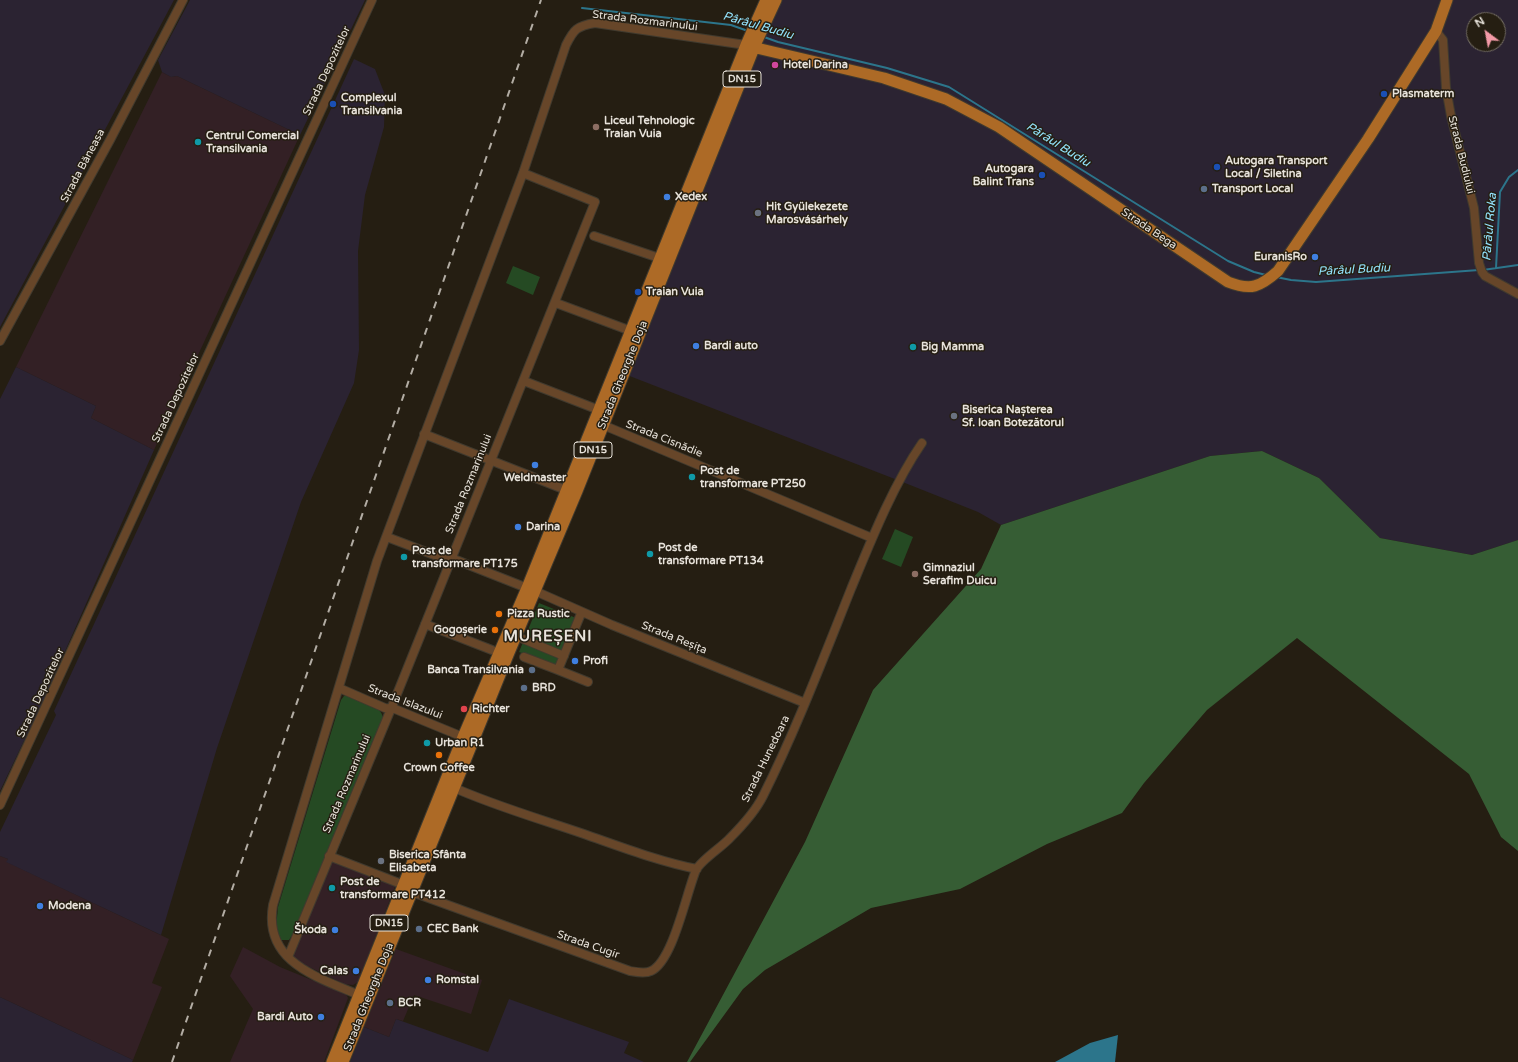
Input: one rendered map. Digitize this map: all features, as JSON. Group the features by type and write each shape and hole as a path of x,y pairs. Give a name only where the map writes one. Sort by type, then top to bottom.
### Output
{"main road":[{"name":"Strada Gheorghe Doja","path":"758,29 766,0"},
{"name":"Strada Gheorghe Doja","path":"343,1062 408,888 531,590 603,425 665,260 751,44 758,29 776,0"},
{"path":"1436,31 1447,0"},
{"name":"Strada Bega","path":"751,44 884,78 946,99 999,127 1228,282 1241,288 1255,287 1267,281 1278,271 1368,139 1436,31"},
{"name":"Strada Gheorghe Doja","path":"449,786 463,737 531,590 566,490 631,331 665,260"},
{"name":"Strada Gheorghe Doja","path":"332,1062 408,888"}],"street":[{"name":"Strada Băneasa","path":"0,341 103,153 182,0"},
{"name":"Strada Depozitelor","path":"0,805 372,0"},
{"name":"Strada Rozmarinului","path":"360,995 309,973 288,957 274,938 271,922 273,905 377,561 523,173 566,45 572,33 581,25 595,24 751,44"},
{"name":"Strada Budiului","path":"1436,31 1443,40 1446,88 1474,208 1479,263 1485,276 1518,294"},
{"name":"Strada Rozmarinului","path":"288,957 556,303 595,202 523,173"},
{"path":"594,236 665,260"},
{"path":"556,303 631,331"},
{"path":"524,381 599,410"},
{"name":"Strada Cisnădie","path":"603,425 872,538"},
{"path":"424,434 566,490"},
{"name":"Strada Hunedoara","path":"697,869 730,839 749,817 761,799 781,759 805,703 872,538 900,481 922,443"},
{"name":"Strada Reșița","path":"387,537 531,590 612,625 805,703"},
{"path":"558,670 580,616"},
{"path":"425,624 492,650"},
{"path":"523,639 564,656"},
{"path":"524,657 588,682"},
{"name":"Strada Islazului","path":"339,688 385,708 391,708 463,737"},
{"path":"449,786 627,849 670,863 697,869"},
{"name":"Strada Cugir","path":"329,856 408,888 630,971 649,972 655,969 666,957 697,869"}],"shaded area":[{"path":"0,0 174,0 0,327"},
{"path":"190,0 365,0 300,135 177,76 171,77 162,72 158,60"},
{"path":"782,0 1518,0 1518,540 1472,555 1380,538 1319,478 1262,451 1210,456 1001,525 978,512 627,375 760,47"},
{"path":"354,59 375,69 385,95 384,127 365,195 358,251 359,350 354,383 301,502 217,748 161,935 6,862 8,859 0,856 0,832 56,715 54,711"},
{"path":"162,72 171,77 177,76 300,135 154,450 91,418 96,406 16,367"},
{"path":"16,367 96,406 91,418 154,450 43,701 0,791 0,399"},
{"path":"0,856 8,859 7,862 169,939 152,983 162,987 133,1060 0,997"},
{"path":"332,858 396,884 358,982 353,985 344,984 297,961 292,956"},
{"path":"243,947 280,967 346,994 348,998 324,1062 230,1062 253,1009 230,976"},
{"path":"396,949 482,980 471,1014 414,995 403,1021 396,1019 389,1037 364,1027"},
{"path":"0,997 133,1060 132,1062 0,1062"},
{"path":"509,999 629,1042 624,1053 644,1062 350,1062 364,1027 389,1037 396,1019 488,1052"}],"green space":[{"path":"513,266 540,277 533,295 506,283"},
{"path":"1262,451 1319,478 1380,538 1472,555 1518,540 1518,851 1501,837 1469,774 1297,638 1207,710 1144,783 1122,813 1047,844 960,889 871,908 765,970 743,989 690,1062 687,1062 805,842 873,690 981,569 1001,525 1210,456"},
{"path":"895,529 913,537 901,567 882,559"},
{"path":"539,603 576,618 557,667 519,652"},
{"path":"344,696 358,699 370,704 379,710 383,719 294,932 289,940 281,940 276,928 278,907 341,700"}],"water":[{"path":"1118,1035 1115,1062 1055,1062 1090,1043"}],"waterway":[{"name":"Pârâul Budiu","path":"582,8 731,25 748,31"},
{"name":"Pârâul Budiu","path":"764,37 778,42 887,68 949,87 1228,261 1254,272 1266,275"},
{"name":"Pârâul Roka","path":"1496,268 1500,192 1509,177 1518,170"},
{"name":"Pârâul Budiu","path":"1483,270 1518,265"},
{"name":"Pârâul Budiu","path":"1276,277 1316,282 1479,270"}],"railway":[{"path":"172,1062 541,0"}],"place":[{"name":"Hotel Darina","path":"775,65"},
{"name":"Plasmaterm","path":"1384,94"},
{"name":"Complexul Transilvania","path":"333,104"},
{"name":"Liceul Tehnologic Traian Vuia","path":"596,127"},
{"name":"Centrul Comercial Transilvania","path":"198,142"},
{"name":"Autogara Transport Local / Siletina","path":"1217,167"},
{"name":"Autogara Balint Trans","path":"1042,175"},
{"name":"Transport Local","path":"1204,189"},
{"name":"Xedex","path":"667,197"},
{"name":"Hit Gyülekezete Marosvásárhely","path":"758,213"},
{"name":"EuranisRo","path":"1315,257"},
{"name":"Traian Vuia","path":"638,292"},
{"name":"Bardi auto","path":"696,346"},
{"name":"Big Mamma","path":"913,347"},
{"name":"Biserica Nașterea Sf. Ioan Botezătorul","path":"954,416"},
{"name":"Weldmaster","path":"535,465"},
{"name":"Post de transformare PT250","path":"692,477"},
{"name":"Darina","path":"518,527"},
{"name":"Post de transformare PT134","path":"650,554"},
{"name":"Post de transformare PT175","path":"404,557"},
{"name":"Gimnaziul Serafim Duicu","path":"915,574"},
{"name":"Pizza Rustic","path":"499,614"},
{"name":"Gogoșerie","path":"495,630"},
{"name":"Profi","path":"575,661"},
{"name":"Banca Transilvania","path":"532,670"},
{"name":"BRD","path":"524,688"},
{"name":"Richter","path":"464,709"},
{"name":"Urban R1","path":"427,743"},
{"name":"Crown Coffee","path":"439,755"},
{"name":"Biserica Sfânta Elisabeta","path":"381,861"},
{"name":"Post de transformare PT412","path":"332,888"},
{"name":"Modena","path":"40,906"},
{"name":"CEC Bank","path":"419,929"},
{"name":"Škoda","path":"335,930"},
{"name":"Calas","path":"356,971"},
{"name":"Romstal","path":"428,980"},
{"name":"BCR","path":"390,1003"},
{"name":"Bardi Auto","path":"321,1017"}],"district":[{"name":"MUREȘENI","path":"548,637"}]}
